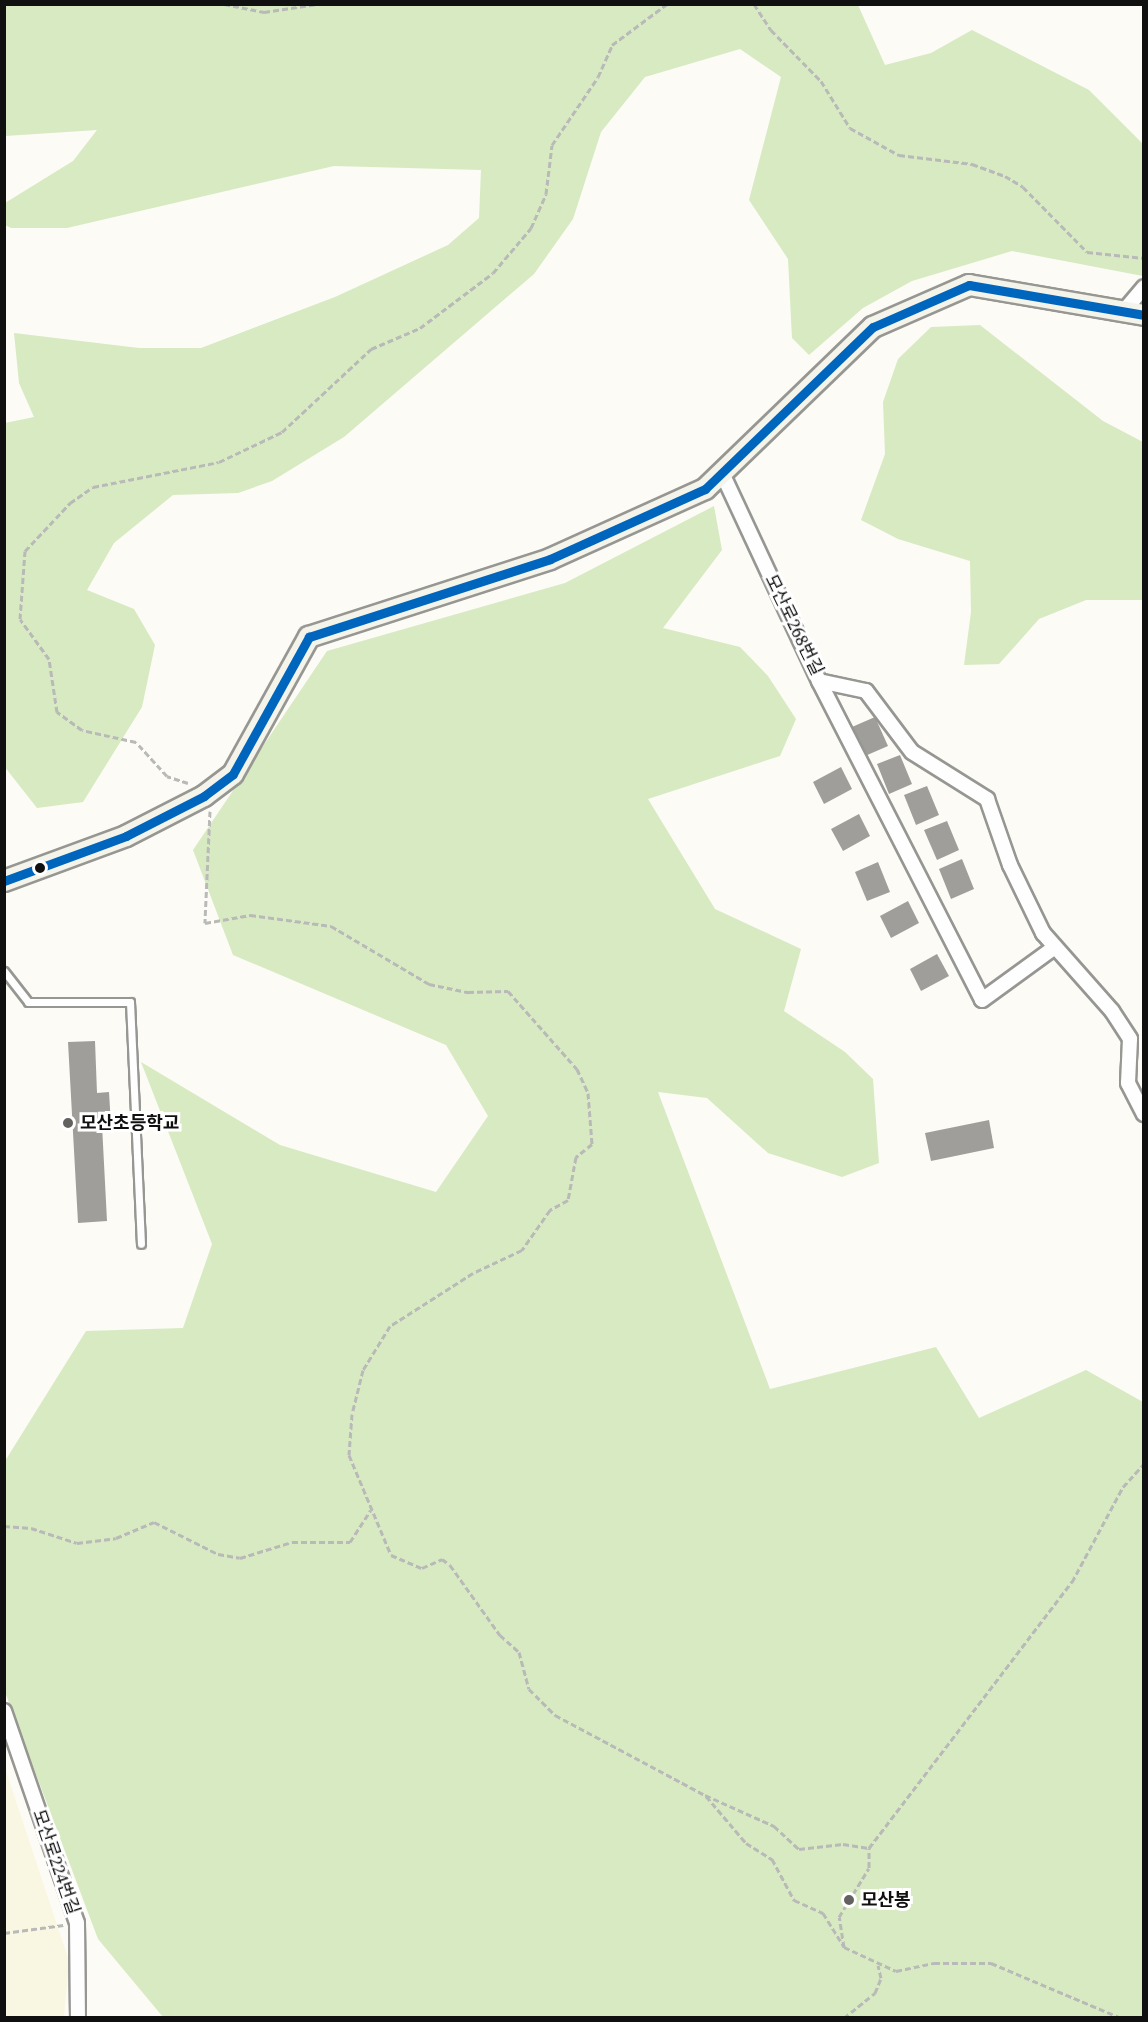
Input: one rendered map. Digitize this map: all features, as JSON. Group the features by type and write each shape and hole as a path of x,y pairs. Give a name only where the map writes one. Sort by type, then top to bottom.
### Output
{"street":[{"path":"4,881 126,836 204,796 233,774 309,637 550,558 705,489 873,327 969,285 1134,313 1143,287"},
{"name":"모산로268번길","path":"722,473 819,681 866,691 912,752 987,799 1010,865 1043,933 1112,1011 1130,1039 1128,1083 1143,1114"},
{"path":"819,681 982,1000 1055,947"},
{"name":"모산로224번길","path":"4,1711 77,1923 78,2018"}],"lane":[{"path":"4,972 28,1002 130,1002 141,1244"}],"path":[{"path":"224,4 264,12 317,4"},
{"path":"667,4 612,45 598,77 552,144 546,194 531,228 493,273 420,328 371,349 282,432 219,462 93,487 70,503 25,551 20,619 49,659 57,712 82,730 136,742 153,765 176,781 191,784 204,796 210,806 206,923 250,915 331,926 429,984 468,992 508,991 577,1069 588,1093 592,1144 590,1151 576,1157 568,1200 550,1210 522,1250 452,1285 390,1326 375,1344 357,1387 348,1445 371,1510 395,1559 422,1568 442,1559 450,1565 500,1635 519,1652 529,1689 541,1705 705,1795 774,1826 799,1849 843,1844 869,1848"},
{"path":"754,4 771,30 821,81 850,128 899,155 972,164 1005,176 1023,187 1087,252 1143,258"},
{"path":"844,1947 838,1917 868,1868 869,1848 1072,1582 1123,1487 1143,1464"},
{"path":"4,1526 18,1525 67,1542 87,1543 116,1538 154,1522 218,1554 240,1558 292,1542 350,1542 371,1510"},
{"path":"705,1795 746,1843 772,1859 794,1900 823,1913 844,1947 878,1964 902,1971 934,1963 990,1963 1121,2018"},
{"path":"4,1933 77,1923"},
{"path":"844,2018 875,1993 881,1978 878,1964"}],"shaded area":[{"path":"4,1765 69,1961 64,2017 5,2017"}],"green space":[{"path":"858,5 885,65 931,53 972,30 1089,90 1143,144 1143,276 1012,251 912,281 863,308 809,355 792,338 788,259 749,200 781,77 740,49 645,77 601,132 573,219 534,274 344,437 272,481 238,493 173,495 114,543 87,590 134,609 155,645 142,707 83,802 37,808 4,766 5,423 34,417 19,383 14,333 139,348 201,348 335,297 448,245 479,218 481,170 334,166 67,228 11,228 5,225 5,203 73,161 97,130 5,136 5,6"},
{"path":"980,325 1103,421 1143,442 1144,600 1086,600 1039,619 999,664 964,665 971,612 970,561 898,539 861,520 885,454 883,402 898,359 931,327"},
{"path":"714,506 722,550 663,628 740,647 768,676 796,719 780,756 648,799 715,909 801,949 784,1011 845,1052 873,1079 879,1163 842,1177 768,1153 707,1098 658,1092 770,1389 936,1347 979,1418 1086,1370 1143,1402 1143,2017 163,2017 98,1939 5,1692 5,1461 86,1331 183,1328 212,1244 141,1062 280,1145 436,1192 488,1116 446,1045 233,955 193,850 327,651 565,583"}],"building":[{"path":"875,717 888,746 865,756 852,727"},
{"path":"900,755 912,784 889,794 877,764"},
{"path":"841,767 852,789 824,804 813,782"},
{"path":"927,786 939,815 916,825 904,795"},
{"path":"859,814 870,836 843,851 831,829"},
{"path":"947,821 959,850 937,860 924,830"},
{"path":"962,859 974,889 951,899 939,869"},
{"path":"878,862 890,892 867,901 855,872"},
{"path":"908,901 919,923 891,938 880,916"},
{"path":"937,954 949,976 921,991 910,969"},
{"path":"95,1041 97,1093 109,1092 111,1125 102,1125 107,1221 78,1223 68,1042"},
{"path":"989,1120 994,1148 931,1161 925,1133"}],"transit line":[{"path":"4,881 126,836 204,796 233,774 309,637 550,559 705,489 873,327 969,285 1144,315"}],"place":[{"name":"모산초등학교","path":"68,1123"},
{"name":"모산봉","path":"849,1900"}]}
